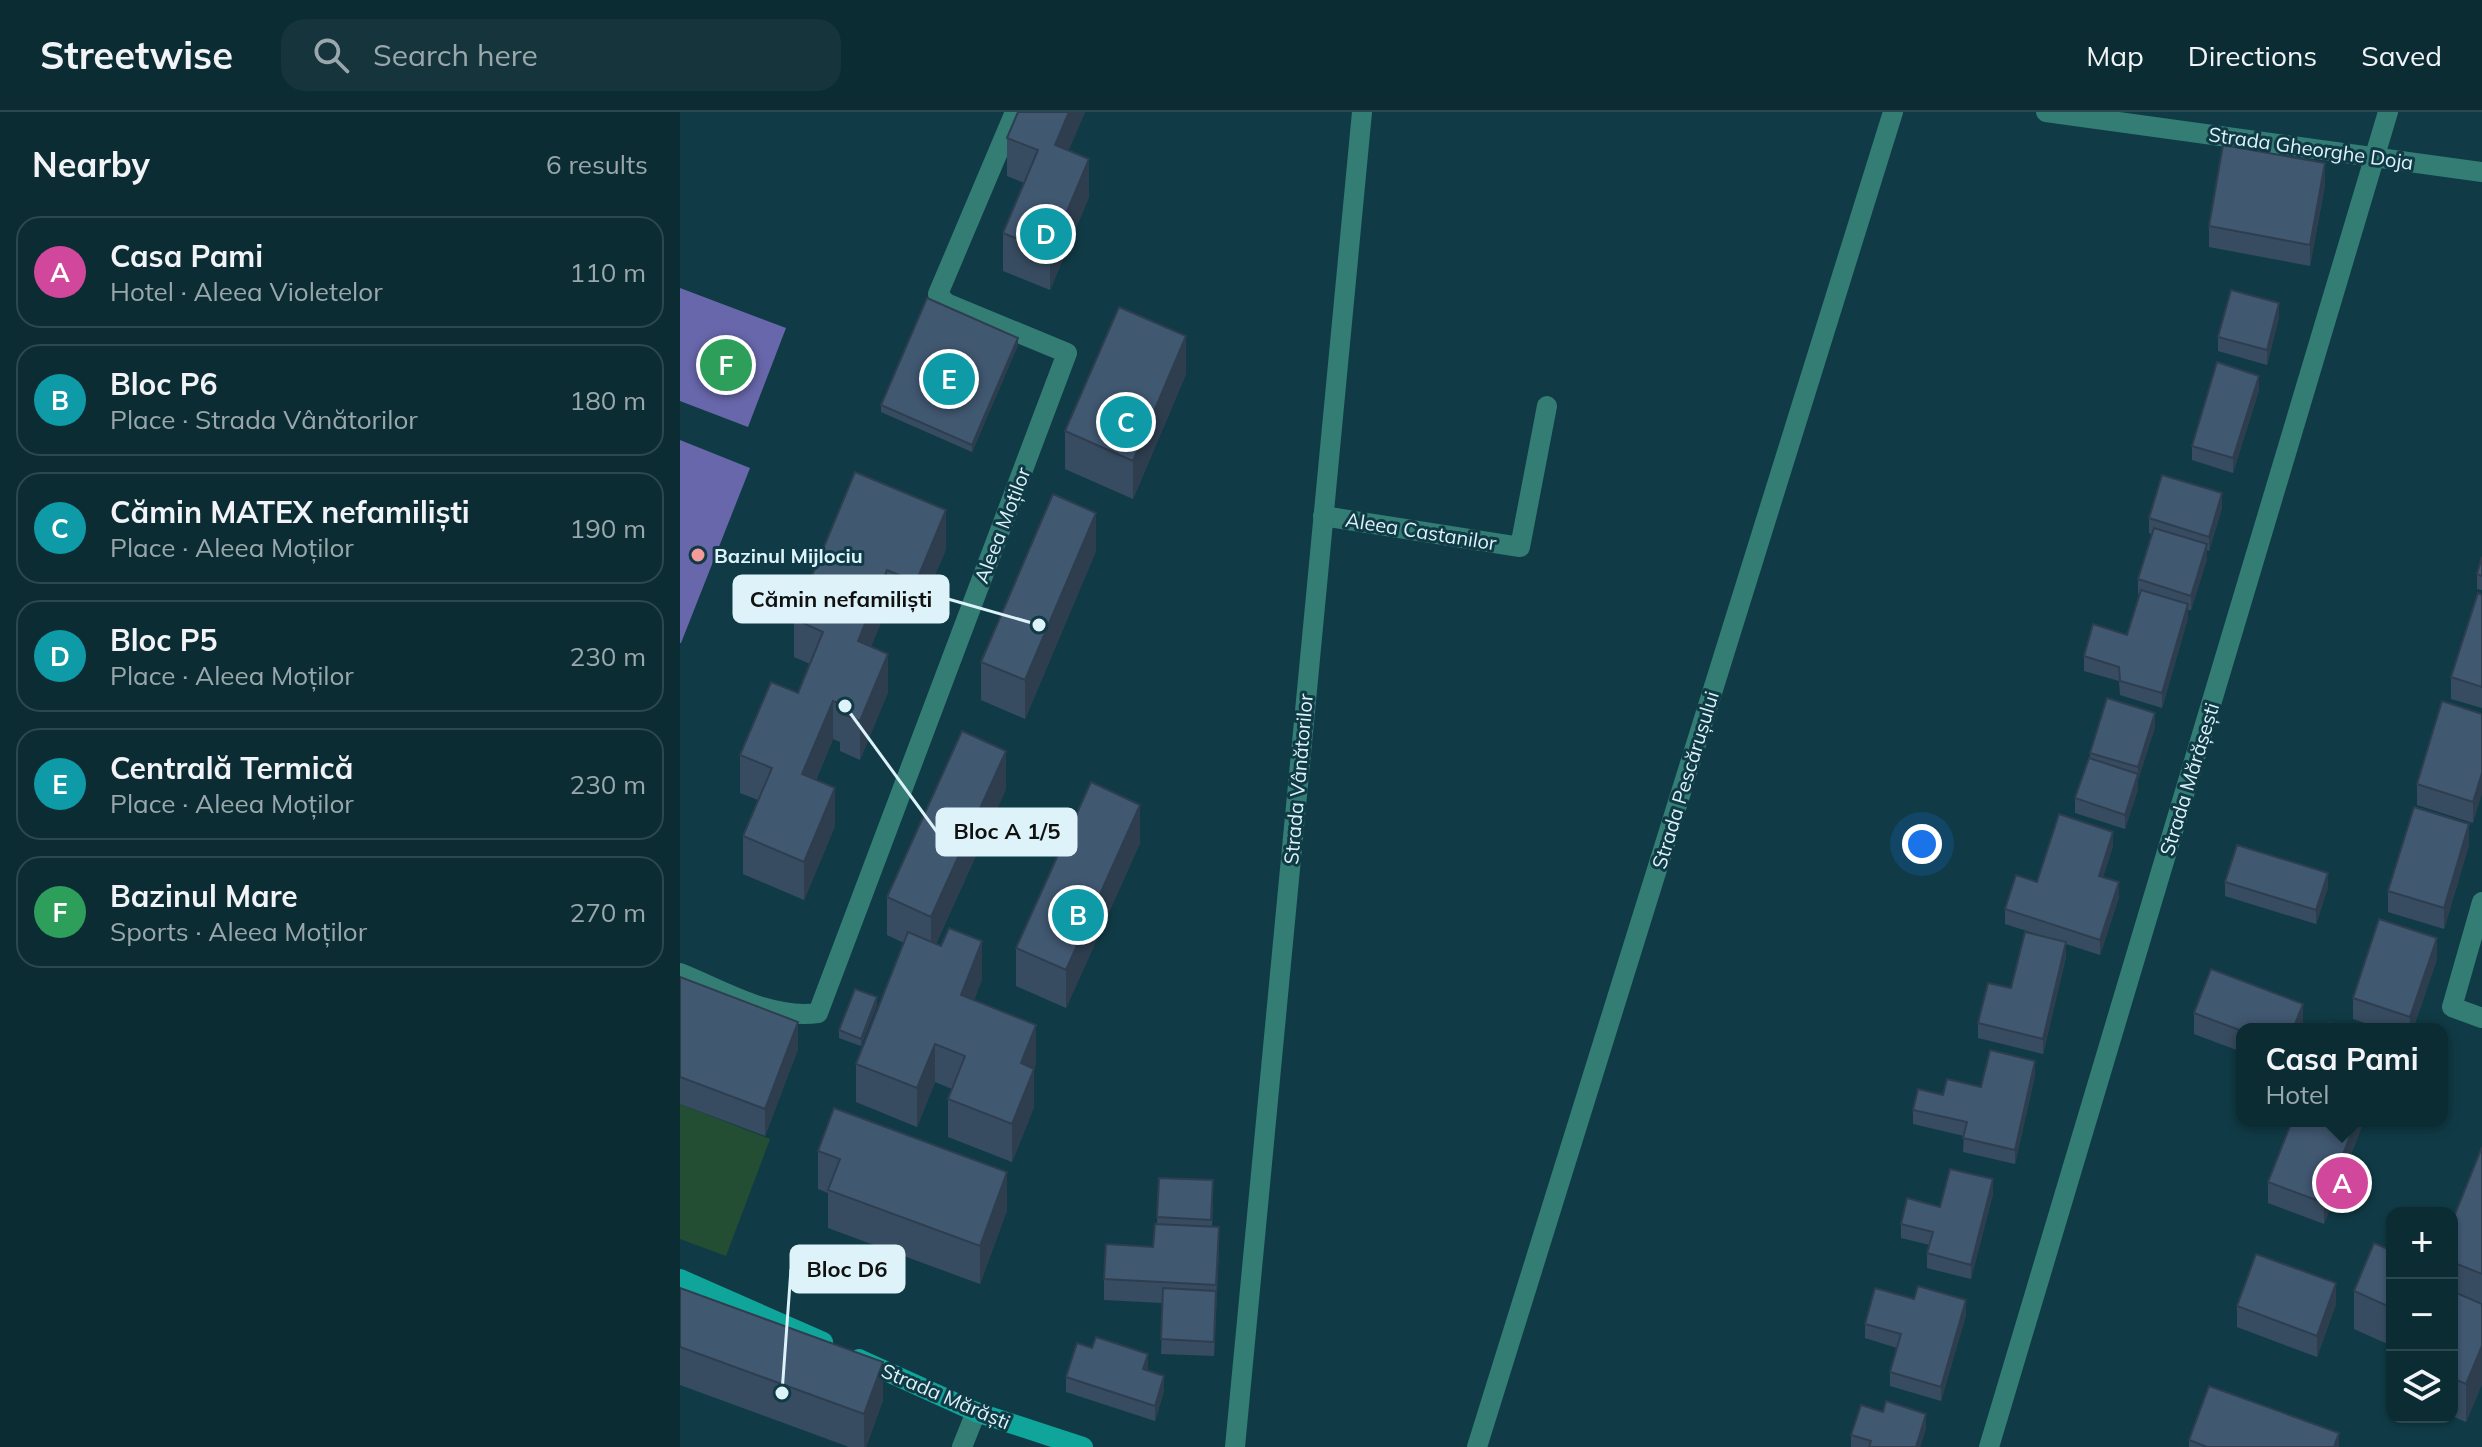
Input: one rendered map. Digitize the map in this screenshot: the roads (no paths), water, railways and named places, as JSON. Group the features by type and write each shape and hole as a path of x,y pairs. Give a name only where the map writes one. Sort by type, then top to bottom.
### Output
{"main road":[{"name":"Strada Mărăști","path":"680,1279 976,1412 1083,1447"}],"street":[{"name":"Aleea Moților","path":"680,973 776,1012 799,1016 818,1013 1067,353 946,303 938,294 1015,112"},
{"name":"Strada Vânătorilor","path":"1235,1447 1362,112"},
{"name":"Strada Pescărușului","path":"1477,1447 1893,112"},
{"name":"Strada Gheorghe Doja","path":"2046,112 2482,172"},
{"name":"Strada Mărășești","path":"1989,1447 2388,112"},
{"name":"Aleea Castanilor","path":"1323,516 1520,547 1547,406"},
{"path":"2482,902 2452,1007 2482,1018"},
{"path":"962,1447 976,1412"}],"place":[{"name":"Bloc P5","path":"1046,234"},
{"name":"Bazinul Mare","path":"726,365"},
{"name":"Centrală Termică","path":"949,379"},
{"name":"Cămin MATEX nefamiliști","path":"1126,422"},
{"name":"Bazinul Mijlociu","path":"698,555"},
{"name":"Cămin nefamiliști","path":"1039,625"},
{"name":"Bloc A 1/5","path":"845,706"},
{"name":"Bloc P6","path":"1078,915"},
{"name":"Casa Pami","path":"2342,1183"},
{"name":"Bloc D6","path":"782,1393"}]}
